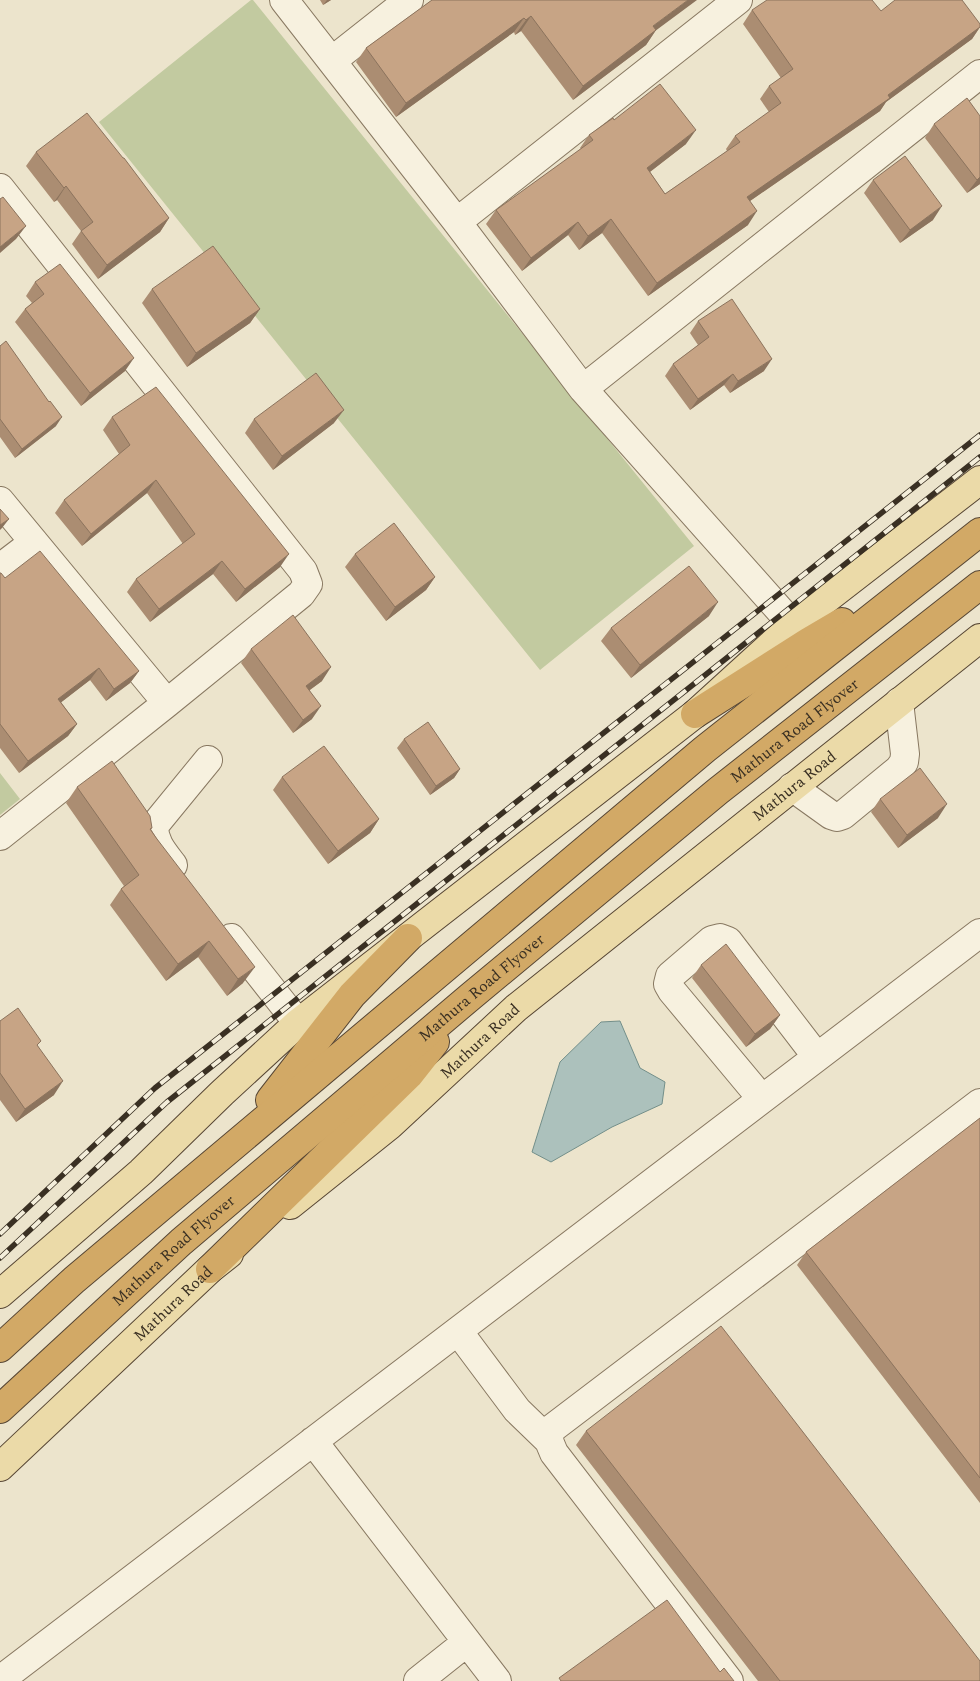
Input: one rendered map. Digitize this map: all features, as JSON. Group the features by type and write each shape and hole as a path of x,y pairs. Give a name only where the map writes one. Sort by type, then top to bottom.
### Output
{"highway":[{"path":"0,1348 74,1280 704,749 973,537"},
{"path":"695,714 808,642 927,574"},
{"name":"Mathura Road Flyover","path":"0,1409 181,1242 470,998 718,790 980,585"},
{"path":"241,1139 352,994 408,938"},
{"path":"210,1269 409,1075 470,998"}],"main road":[{"path":"0,1294 141,1172 222,1093 298,1023 695,714 793,626 980,480"},
{"name":"Mathura Road","path":"0,1467 210,1269 390,1125 516,1008 980,638"}],"street":[{"path":"284,0 333,60 583,390 793,626"},
{"path":"333,60 409,0"},
{"path":"457,222 738,0"},
{"path":"583,390 980,74"},
{"path":"0,188 303,571 308,584 301,594 0,836"},
{"path":"0,501 167,703"},
{"path":"0,568 34,542"},
{"path":"792,787 831,815 837,817 843,815 898,770 904,762 905,754 899,702"},
{"path":"188,883 158,846 154,836 154,826 208,760"},
{"path":"217,921 298,1023"},
{"path":"762,1099 668,984 670,976 712,940 720,938 728,941 817,1057"},
{"path":"0,1680 817,1057 978,939"},
{"path":"549,1441 550,1430 980,1102"},
{"path":"458,1330 517,1410 549,1441 554,1453 729,1681"},
{"path":"313,1441 496,1681"},
{"path":"418,1681 467,1642"}],"green space":[{"path":"253,0 694,546 540,670 99,122"},
{"path":"0,773 20,799 0,815"}],"water":[{"path":"620,1021 640,1068 665,1082 662,1104 612,1127 551,1162 532,1152 560,1062 601,1022"}],"building":[{"path":"432,0 688,0 653,26 656,30 583,86 531,16 526,20 524,18 406,103 366,48"},
{"path":"767,0 872,0 881,11 895,0 962,0 980,24 980,27 888,95 890,98 747,197 757,211 657,283 611,219 588,236 578,222 531,258 496,210 593,140 589,135 613,118 614,120 660,84 696,130 647,168 665,194 740,142 735,136 781,103 769,86 793,69 752,10"},
{"path":"967,98 980,116 980,177 977,180 934,124"},
{"path":"87,113 169,218 107,265 81,231 93,222 66,186 64,188 36,152"},
{"path":"905,156 942,206 910,230 873,180"},
{"path":"3,197 26,226 0,247 0,199"},
{"path":"213,246 260,309 196,353 152,289"},
{"path":"60,264 134,358 90,393 25,309 44,294 35,282"},
{"path":"732,299 772,359 738,381 733,374 698,399 673,364 709,337 698,321"},
{"path":"6,341 49,402 62,417 22,449 0,419 0,346"},
{"path":"316,373 344,410 282,456 254,419"},
{"path":"156,387 289,554 245,589 222,561 159,609 136,579 195,534 156,480 91,534 64,500 130,445 112,417"},
{"path":"0,509 9,519 0,525"},
{"path":"394,523 435,577 395,607 355,554"},
{"path":"40,551 139,671 114,689 99,668 58,699 77,724 28,761 0,724 0,573 5,578"},
{"path":"689,566 718,602 640,665 611,628"},
{"path":"293,615 331,667 306,686 321,706 303,720 251,649"},
{"path":"428,722 460,769 436,786 404,739"},
{"path":"324,746 379,819 338,851 282,777"},
{"path":"112,761 150,816 152,828 150,829 255,967 238,979 209,941 178,964 121,889 139,875 77,787"},
{"path":"920,768 947,804 907,835 880,799"},
{"path":"726,944 780,1015 755,1034 701,965"},
{"path":"18,1008 41,1041 37,1045 63,1081 25,1109 0,1073 0,1021"},
{"path":"980,1118 980,1478 806,1252"},
{"path":"721,1326 980,1661 980,1681 780,1681 586,1431"},
{"path":"667,1600 720,1672 724,1668 734,1681 561,1681 559,1678"}],"railway":[{"path":"0,1234 155,1088 980,435"},
{"path":"0,1258 167,1102 980,457"}]}
